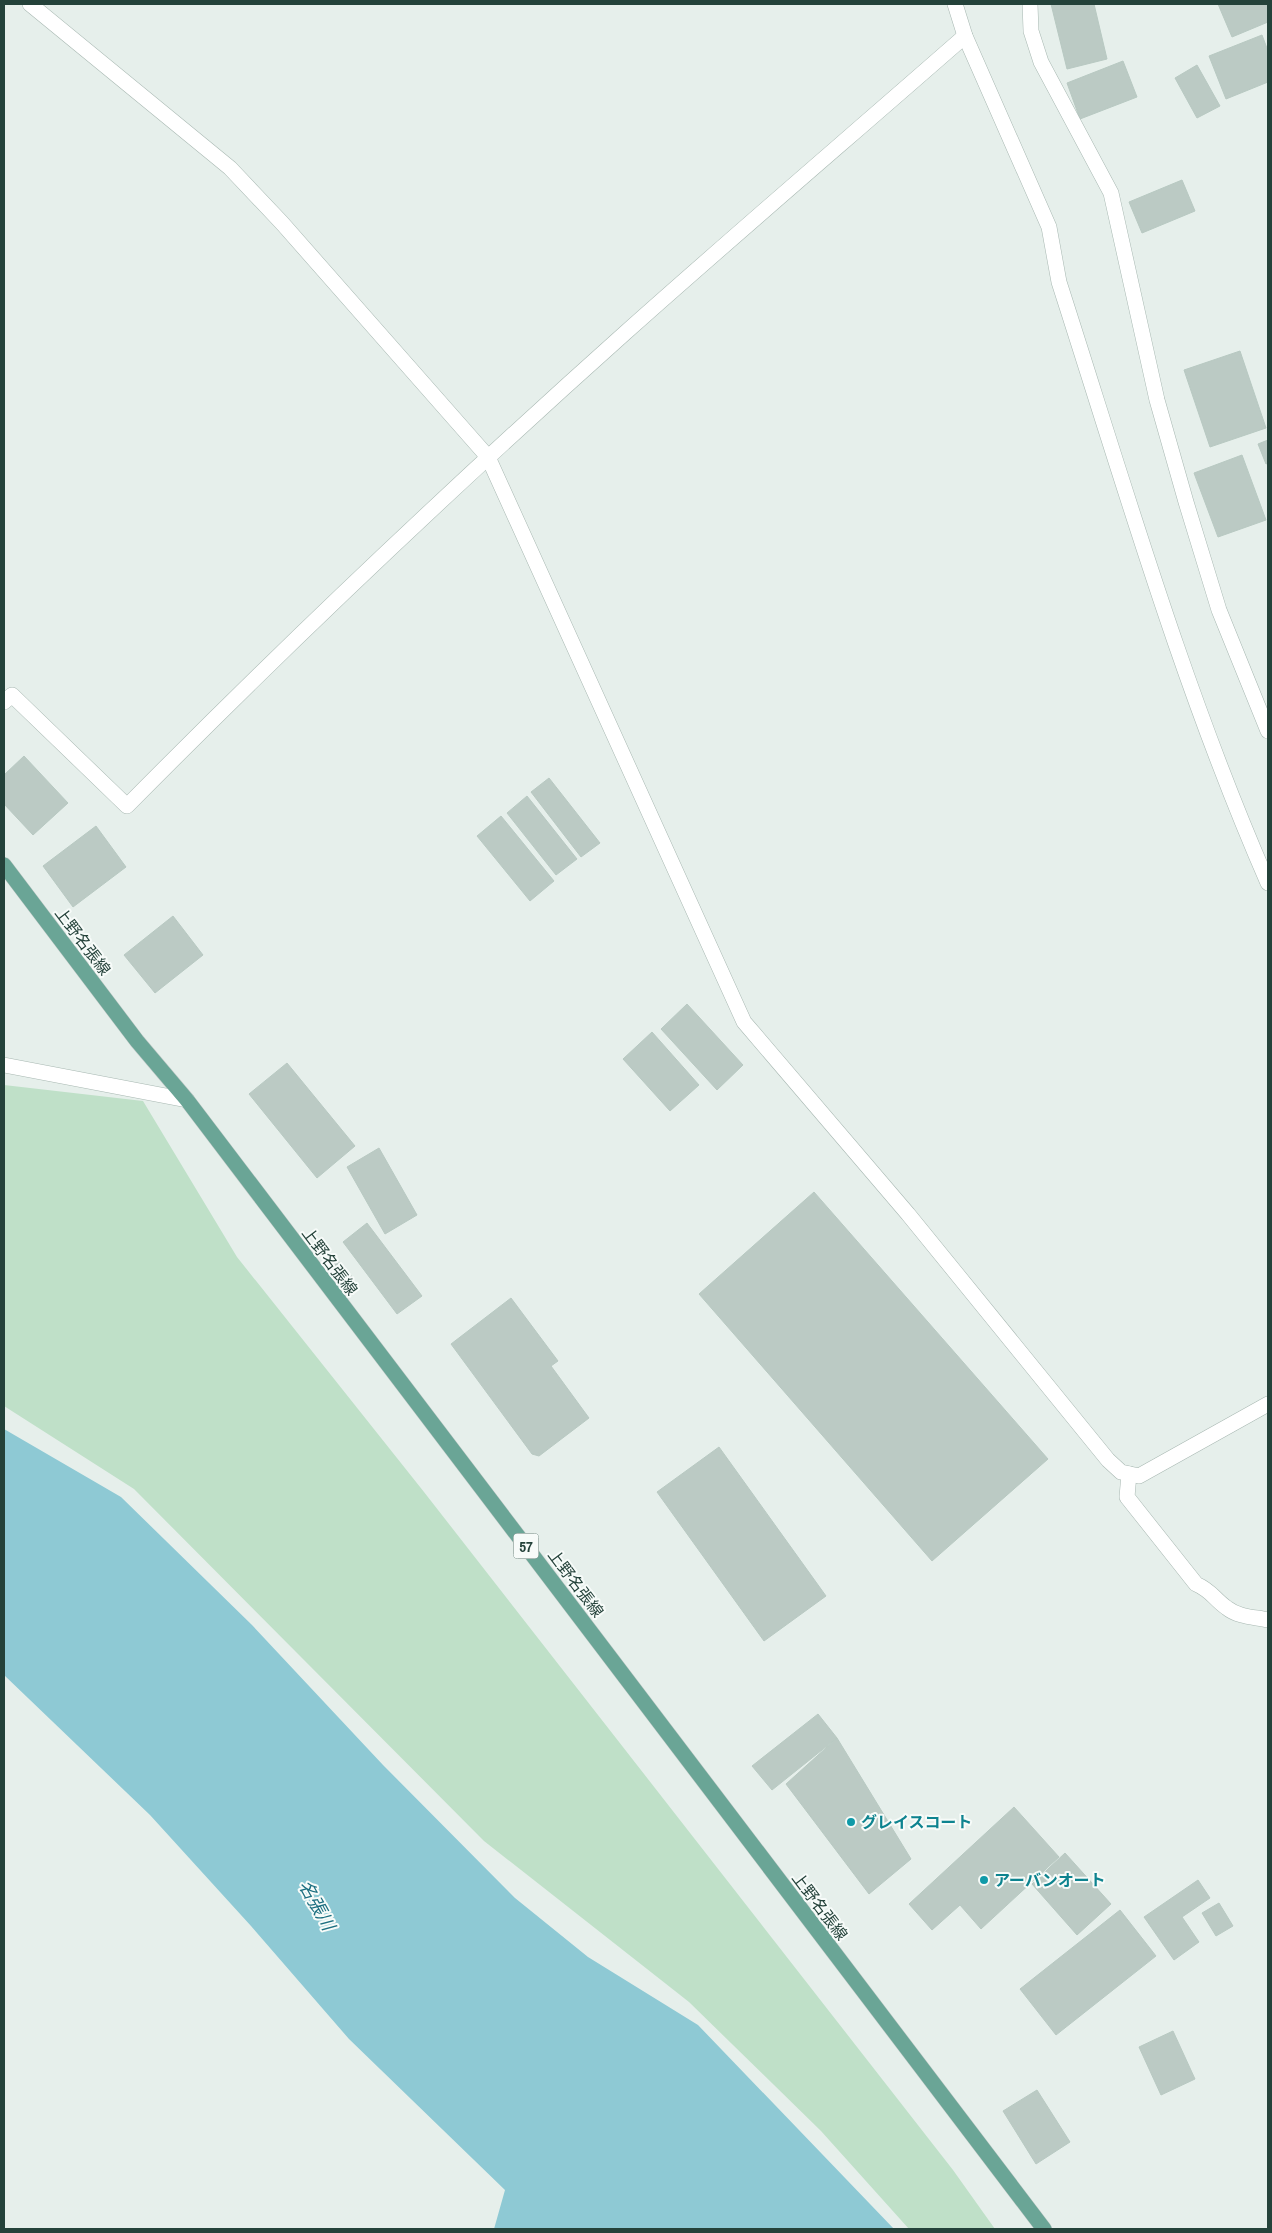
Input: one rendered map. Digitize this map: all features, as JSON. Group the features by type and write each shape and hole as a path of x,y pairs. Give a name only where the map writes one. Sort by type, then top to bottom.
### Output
{"main road":[{"name":"上野名張線","path":"4,865 137,1041 187,1100 1044,2229"}],"street":[{"path":"30,4 230,168 282,223 488,457 744,1022 908,1214 1108,1460 1121,1472 1139,1476 1268,1404"},
{"path":"955,4 965,36 1049,227 1059,282 1172,635 1242,824 1268,883"},
{"path":"1030,4 1031,31 1041,62 1111,193 1157,400 1186,502 1219,610 1268,731"},
{"path":"4,702 12,695 127,806 246,685 488,457 626,332 965,36"},
{"path":"4,1065 187,1100"},
{"path":"1129,1474 1127,1497 1196,1584 1209,1590 1227,1608 1240,1614 1268,1620"}],"green space":[{"path":"4,1085 143,1101 237,1257 424,1492 953,2170 995,2229 909,2229 821,2131 689,2002 484,1841 134,1489 4,1406"}],"water":[{"name":"名張川","path":"4,1429 121,1497 252,1625 383,1765 515,1898 588,1957 698,2025 894,2229 494,2229 505,2190 349,2039 251,1926 150,1815 4,1675"}],"building":[{"path":"1051,4 1094,4 1107,59 1067,69"},
{"path":"1218,4 1268,4 1268,22 1232,37"},
{"path":"1262,35 1268,51 1268,82 1226,99 1209,56"},
{"path":"1123,61 1137,97 1080,119 1067,83"},
{"path":"1197,65 1220,106 1197,118 1175,78"},
{"path":"1182,180 1195,211 1142,233 1129,202"},
{"path":"1240,351 1266,428 1210,447 1184,370"},
{"path":"1268,440 1268,463 1266,464 1258,444"},
{"path":"1242,455 1266,520 1218,537 1194,473"},
{"path":"24,756 68,803 33,835 4,804 4,775"},
{"path":"549,778 600,843 581,857 531,792"},
{"path":"527,796 577,859 556,875 507,813"},
{"path":"501,816 554,881 530,901 477,836"},
{"path":"96,826 126,867 73,907 43,866"},
{"path":"173,916 203,955 155,993 124,955"},
{"path":"687,1004 743,1065 717,1090 661,1029"},
{"path":"652,1032 699,1085 670,1111 623,1059"},
{"path":"287,1063 355,1146 317,1178 249,1094"},
{"path":"379,1148 417,1215 385,1234 347,1167"},
{"path":"814,1192 1048,1459 932,1561 699,1294"},
{"path":"367,1223 422,1296 397,1314 343,1242"},
{"path":"333,1255 354,1279 348,1284 328,1260"},
{"path":"511,1298 558,1361 551,1366 589,1418 539,1456 532,1454 451,1344"},
{"path":"719,1447 826,1596 764,1641 657,1492"},
{"path":"818,1714 837,1738 772,1790 752,1766"},
{"name":"グレイスコート","path":"837,1738 911,1859 869,1894 786,1784"},
{"name":"アーバンオート","path":"1014,1807 1059,1857 981,1929 960,1905 932,1930 909,1904"},
{"path":"1065,1853 1111,1904 1077,1935 1032,1884"},
{"path":"1198,1880 1210,1898 1182,1917 1199,1942 1174,1960 1144,1917"},
{"path":"1219,1903 1233,1926 1216,1936 1202,1913"},
{"path":"1120,1910 1156,1956 1056,2035 1020,1989"},
{"path":"1173,2031 1195,2079 1161,2095 1139,2047"},
{"path":"1037,2090 1070,2142 1036,2164 1003,2111"}],"place":[{"name":"グレイスコート","path":"851,1822"},
{"name":"アーバンオート","path":"984,1880"}]}
